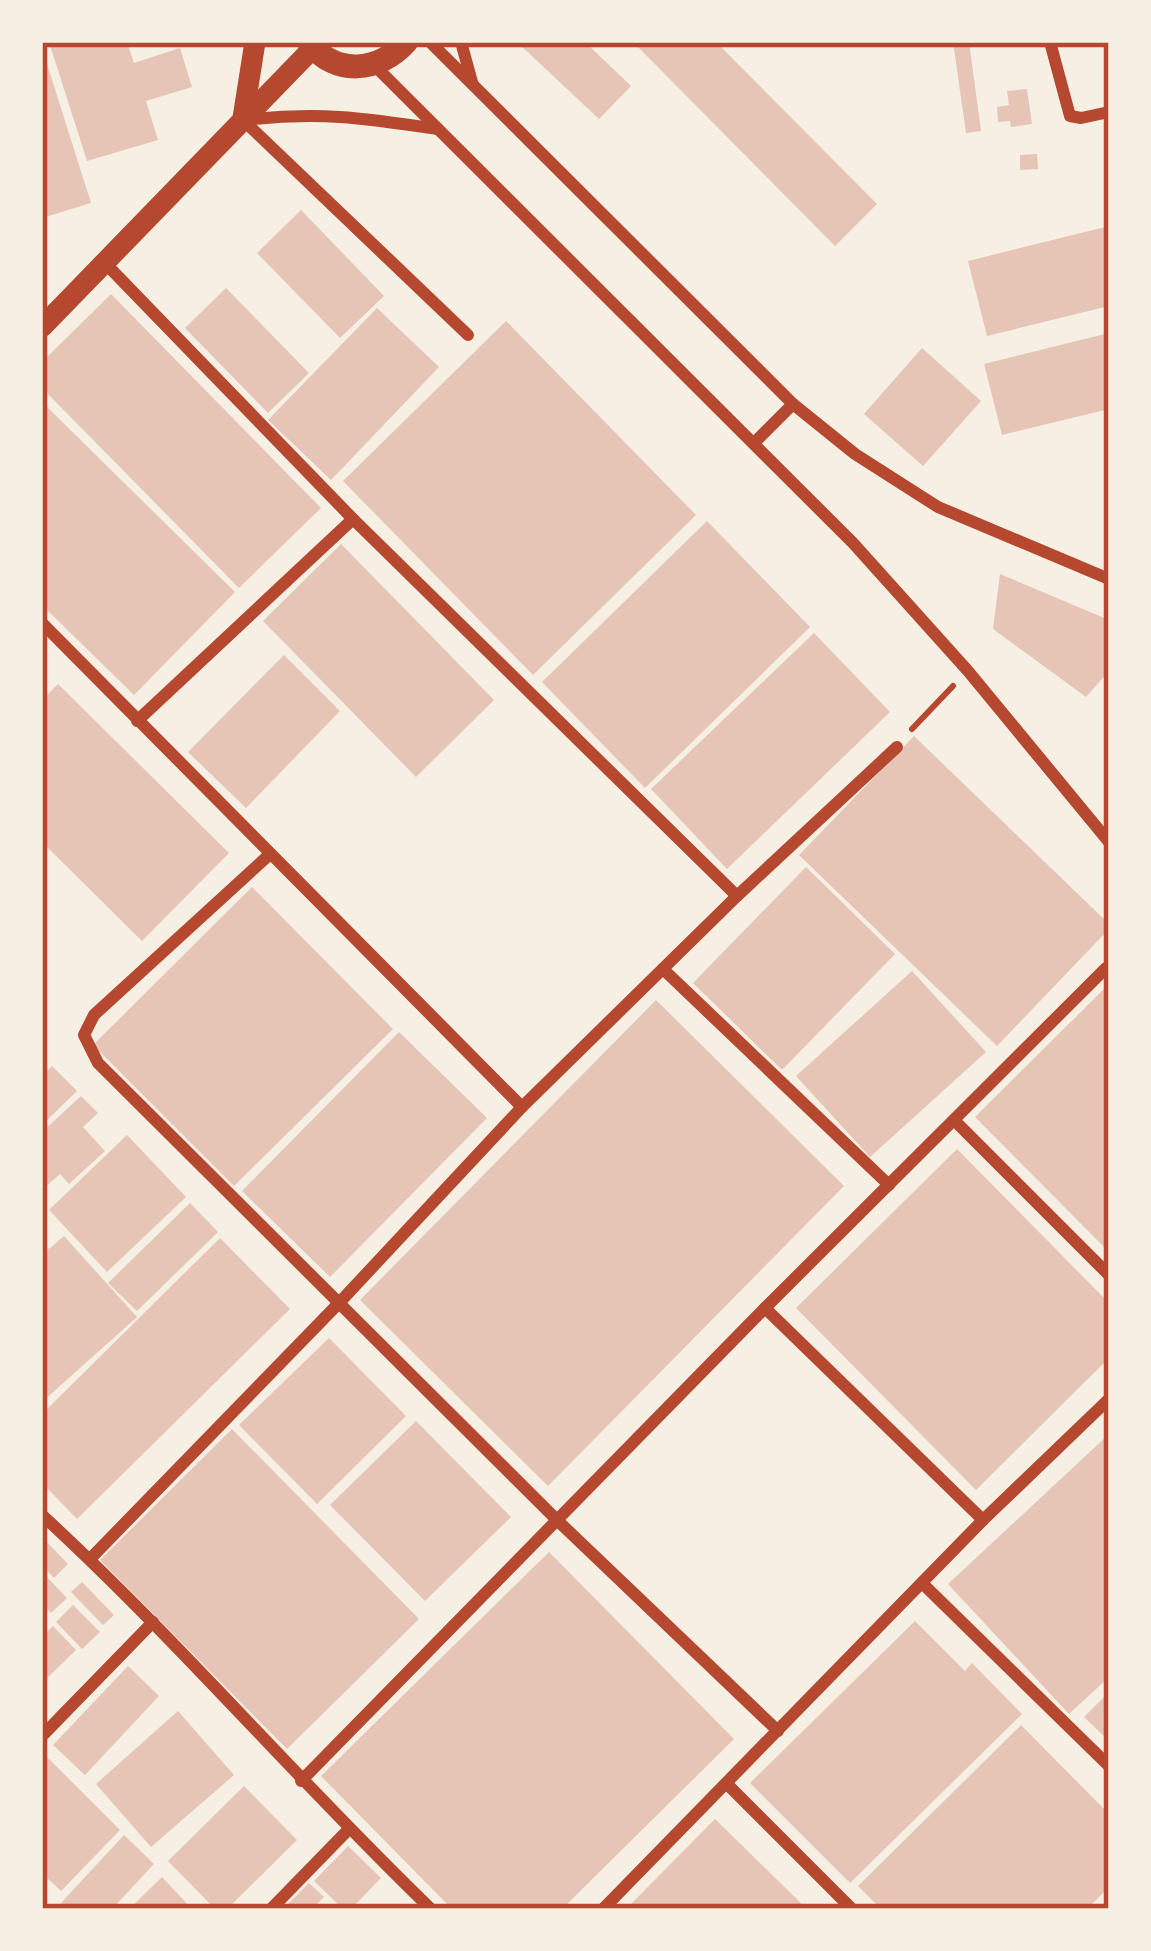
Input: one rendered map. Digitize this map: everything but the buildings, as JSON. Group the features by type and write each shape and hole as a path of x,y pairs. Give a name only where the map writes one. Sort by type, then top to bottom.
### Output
{"main road":[{"path":"311,45 331,62 352,68 392,57 406,42"}],"street":[{"path":"243,120 255,42"},
{"path":"430,42 793,404 855,454 938,507 1109,579"},
{"path":"461,42 472,83"},
{"path":"1050,42 1070,116 1109,112"},
{"path":"42,327 311,45"},
{"path":"374,65 853,543 968,671 1109,842"},
{"path":"243,120 292,114 355,115 441,130"},
{"path":"243,120 468,334"},
{"path":"105,263 353,519 737,896"},
{"path":"754,442 793,404"},
{"path":"137,721 353,519"},
{"path":"42,623 522,1107"},
{"path":"90,1559 522,1107 897,747"},
{"path":"269,855 94,1015 83,1035 98,1063 558,1521 778,1731"},
{"path":"302,1780 1106,968"},
{"path":"663,969 889,1185"},
{"path":"953,1120 1109,1275"},
{"path":"765,1308 982,1520"},
{"path":"603,1909 982,1520 1109,1399"},
{"path":"42,1515 431,1909"},
{"path":"923,1584 1109,1766"},
{"path":"42,1736 152,1622"},
{"path":"727,1784 853,1909"},
{"path":"271,1909 349,1829"}],"path":[{"path":"897,747 968,671"}]}
